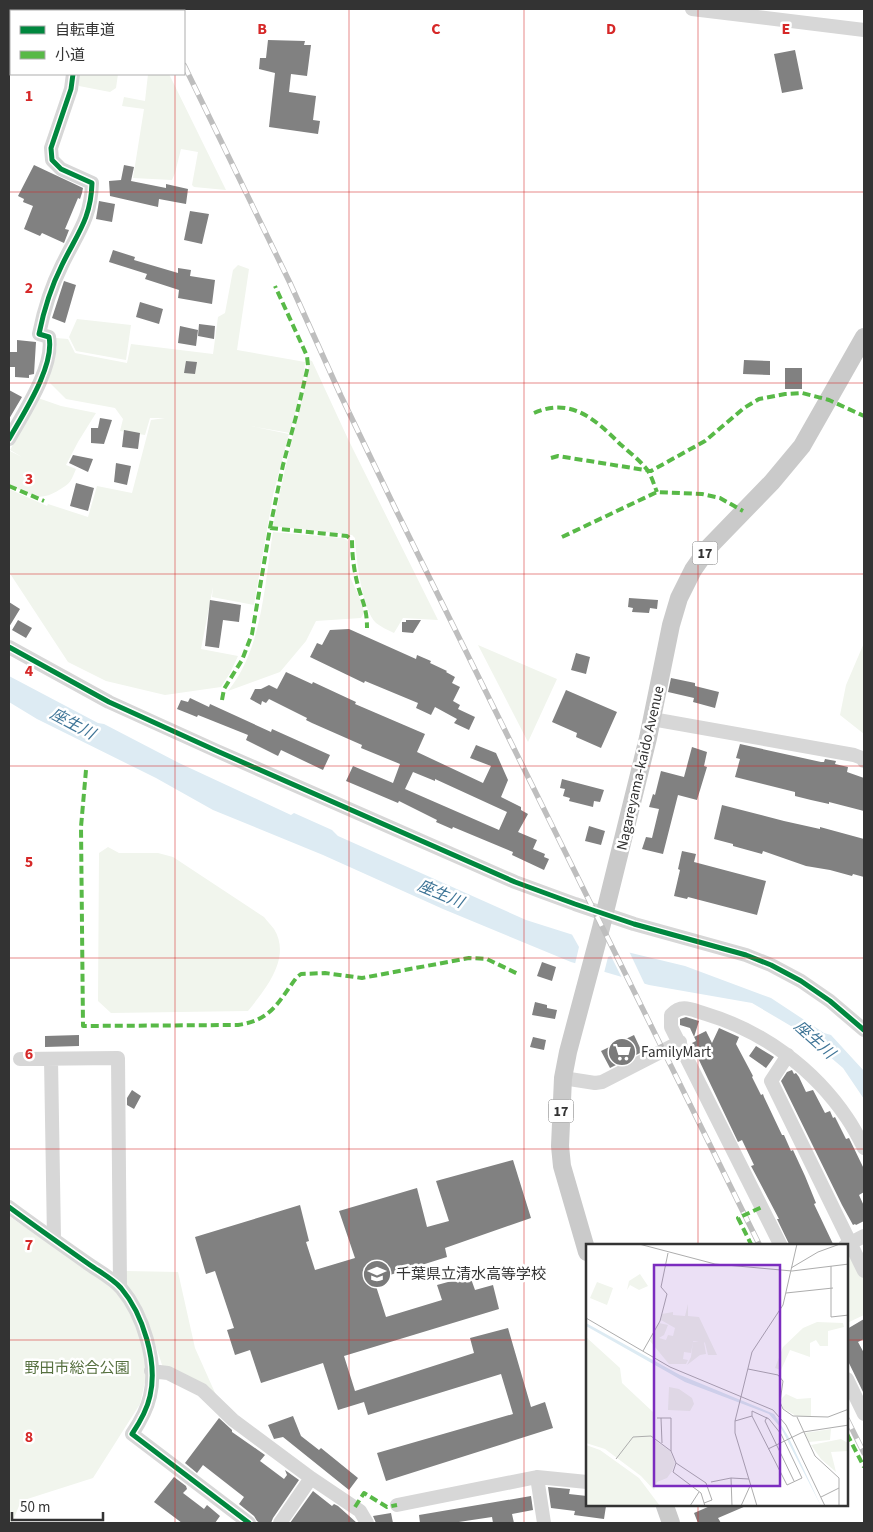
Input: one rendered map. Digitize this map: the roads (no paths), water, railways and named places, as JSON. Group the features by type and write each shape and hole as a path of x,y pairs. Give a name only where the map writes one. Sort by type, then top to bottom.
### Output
{"main road":[{"name":"Nagareyama-kaido Avenue","path":"586,1249 562,1166 560,1137 563,1078 652,720 679,598 693,570 709,547 772,482 802,446 864,338"},
{"path":"665,1507 671,1523"}],"street":[{"path":"692,9 864,30"},
{"path":"9,439 39,384 51,348 49,337 39,334 46,304 62,266 84,224 92,201 92,183 61,169 52,160 50,148 71,89 73,75"},
{"path":"9,647 109,702 603,921 746,954 801,981 830,1001 864,1030"},
{"path":"652,720 854,755 862,758 864,761"},
{"path":"780,1244 671,1026 671,1015 676,1010 684,1008 720,1018 751,1032 788,1055 826,1091 848,1119 864,1148"},
{"path":"563,1078 595,1083 602,1082 680,1042"},
{"path":"788,1055 772,1081 848,1244 864,1271"},
{"path":"20,1059 118,1058 120,1286"},
{"path":"51,1059 54,1239"},
{"path":"9,1207 120,1286 136,1310 142,1324 148,1341 151,1371 150,1395 143,1417 132,1434 248,1523"},
{"path":"848,1244 864,1236"},
{"path":"151,1371 168,1373 202,1390 233,1420 311,1478 360,1511 367,1523"},
{"path":"848,1381 864,1414"},
{"path":"396,1505 538,1477 586,1482"},
{"path":"538,1477 544,1523"},
{"path":"280,1523 311,1478"}],"water":[{"name":"座生川","path":"9,676 179,763 291,815 294,813 332,830 338,836 526,920 627,952 685,966 771,998 824,1033 831,1035 864,1071 864,1099 843,1068 801,1032 752,1003 649,985 571,962 443,909 323,855 213,810 156,778 37,719 9,702"}],"railway":[{"path":"185,67 290,283 341,396 395,508 759,1244"},
{"path":"848,1421 864,1453"}],"place":[{"name":"FamilyMart","path":"622,1052"},
{"name":"千葉県立清水高等学校","path":"377,1274"}],"park label":[{"name":"野田市総合公園","path":"77,1368"}]}
